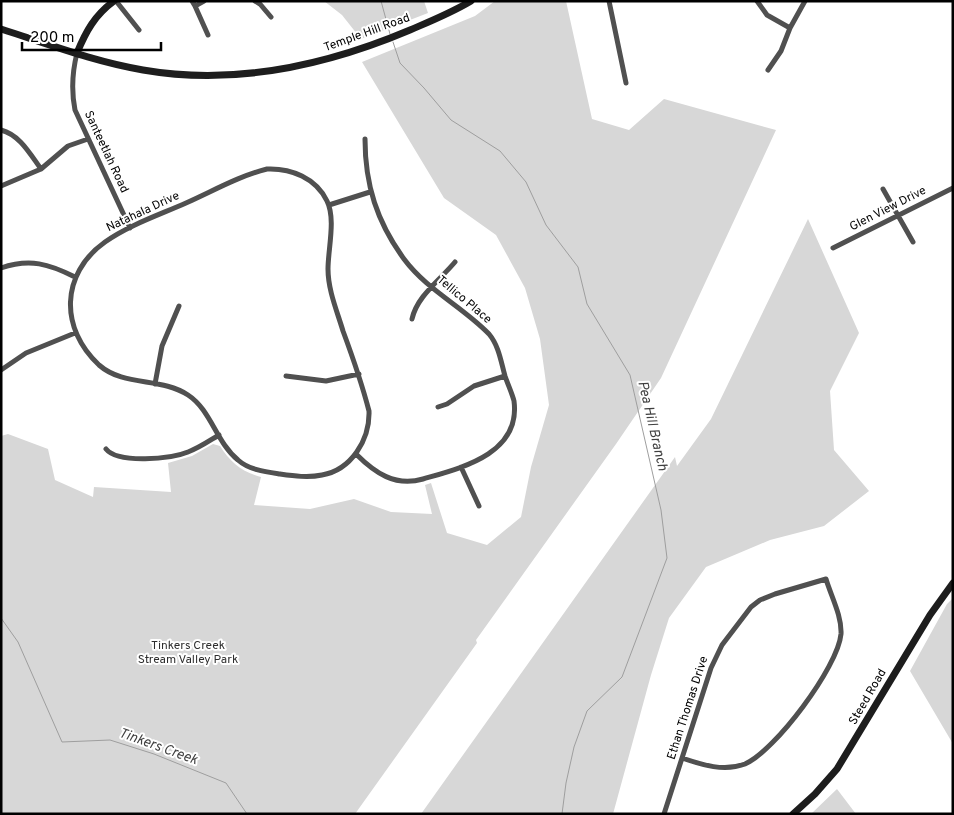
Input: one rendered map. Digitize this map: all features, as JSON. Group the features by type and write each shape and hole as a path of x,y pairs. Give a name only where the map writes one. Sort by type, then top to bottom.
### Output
{"main road":[{"path":"77,53 92,22 115,1"},
{"name":"Temple Hill Road","path":"1,29 124,67 166,74 234,75 312,64 347,54 443,16 472,1"},
{"name":"Steed Road","path":"793,814 815,794 837,769 930,615 953,584"}],"street":[{"path":"115,1 139,30"},
{"path":"204,1 194,4 208,35"},
{"path":"255,1 272,17"},
{"path":"609,1 626,83"},
{"path":"756,1 767,15 790,28"},
{"path":"768,70 781,51 790,28 805,1"},
{"name":"Santeetlah Road","path":"77,53 72,75 75,110 130,228"},
{"path":"1,130 15,136 24,145 40,169"},
{"path":"1,186 40,169 68,146 88,139"},
{"name":"Tellico Place","path":"356,454 370,469 387,478 402,481 422,480 487,456 498,447 508,433 514,403 498,350 489,335 431,288 406,262 394,245 370,192 365,156 365,139"},
{"name":"Natahala Drive","path":"267,169 285,170 301,175 319,190 327,200 331,219 328,282 338,317 359,374 370,418 365,439 356,454 343,466 322,475 274,473 254,469 238,460 197,402 174,388 120,376 106,370 90,356 75,333 70,304 75,277 90,255 100,246 130,228 236,180 267,169"},
{"name":"Glen View Drive","path":"833,248 953,188"},
{"path":"883,189 913,242"},
{"path":"329,205 370,192"},
{"path":"1,268 24,262 40,263 62,270 75,277"},
{"path":"412,320 417,305 455,262"},
{"path":"155,384 162,346 179,306"},
{"path":"1,370 26,353 75,333"},
{"path":"286,376 326,381 359,374"},
{"path":"438,407 447,404 474,386 505,376"},
{"path":"106,449 110,454 126,457 169,458 188,452 219,435"},
{"path":"461,467 479,506"},
{"name":"Ethan Thomas Drive","path":"664,814 682,758 716,656 722,645 751,607 760,600 826,579 840,621 841,634 838,648 814,691 790,723 759,756 746,764 721,768 709,767 682,758"}],"green space":[{"path":"324,1 424,1 428,13 361,39 342,15"},
{"name":"Tinkers Creek Stream Valley Park","path":"495,1 566,1 592,119 629,130 664,99 776,130 661,378 476,640 477,643 355,814 1,814 1,436 8,434 48,449 55,480 93,497 94,487 171,492 168,463 192,456 213,444 220,446 232,462 242,469 261,477 254,505 310,509 354,499 391,512 432,514 425,485 431,483 447,533 487,545 521,517 531,467 549,405 540,339 525,288 496,235 444,198 362,62 475,16"},
{"path":"808,219 859,333 830,391 834,450 869,491 824,526 770,540 706,567 669,618 651,675 613,814 421,814 675,457 677,466 711,419"},
{"path":"953,598 953,744 910,671 947,604"},
{"path":"837,789 856,814 811,814"}],"waterway":[{"name":"Pea Hill Branch","path":"381,1 390,34"},
{"name":"Pea Hill Branch","path":"393,42 400,63 451,120 500,151 526,182 546,225 578,267 587,304 630,375 661,510 667,558 622,677 587,711 574,747 566,783 562,814"},
{"name":"Tinkers Creek","path":"1,618 18,642 62,742 110,740 154,754 226,783 247,814"}]}
